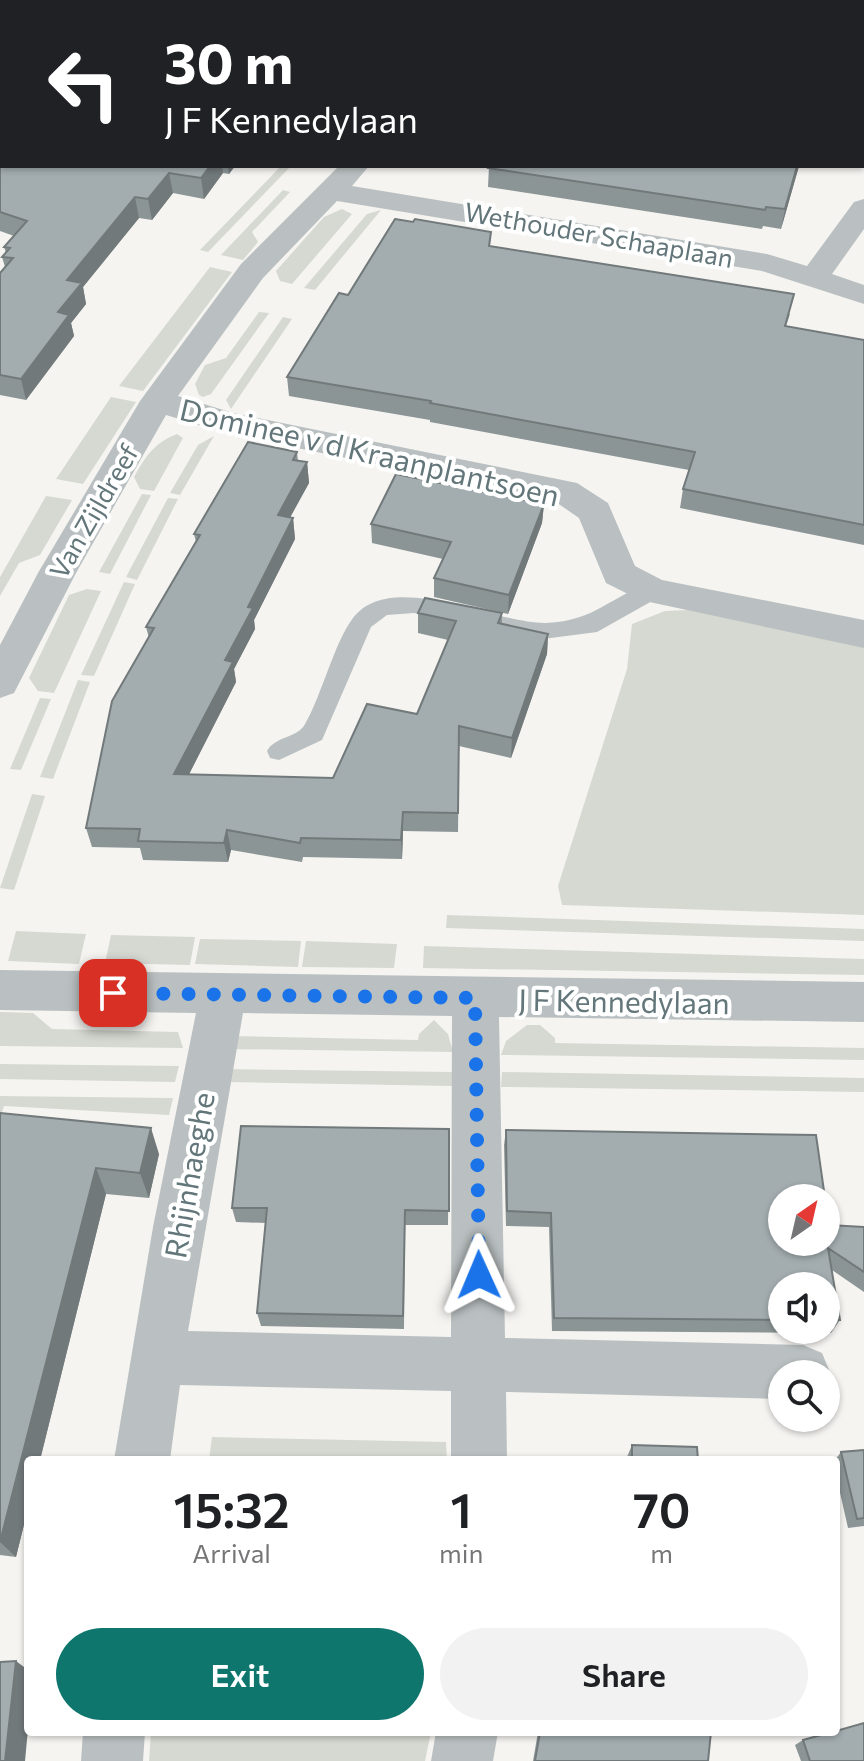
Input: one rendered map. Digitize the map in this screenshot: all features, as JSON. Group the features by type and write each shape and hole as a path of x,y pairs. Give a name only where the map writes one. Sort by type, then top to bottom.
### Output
{"street":[{"name":"Van Zijldreef","path":"0,683 64,561 157,401 252,271 353,168"},
{"name":"Wethouder Schaaplaan","path":"330,191 752,261 815,277 864,295"},
{"path":"815,277 864,208"},
{"name":"Dominee v d Kraanplantsoen","path":"157,401 228,423 564,491 595,511 619,574 653,591 864,634"},
{"name":"J F Kennedylaan","path":"0,990 864,1002"},
{"name":"Rhijnhaeghe","path":"143,1456 156,1357 202,1089 223,994"},
{"path":"475,998 479,1456"},
{"path":"156,1357 768,1371"},
{"path":"112,1761 114,1736"},
{"path":"462,1761 466,1736"}],"lane":[{"path":"279,751 313,734 362,622 382,608 414,605 543,631 589,626 653,591"}],"shaded area":[{"path":"279,168 289,168 208,252 200,250"},
{"path":"283,190 290,192 252,232 258,242 243,260 221,255"},
{"path":"342,209 352,214 292,284 280,281 276,271 324,217"},
{"path":"381,210 315,290 304,288 367,214"},
{"path":"210,267 232,272 143,391 119,386"},
{"path":"259,312 269,313 211,394 199,395 195,384 205,365 226,358"},
{"path":"283,317 292,319 231,409 226,400"},
{"path":"111,397 136,402 83,484 56,479"},
{"path":"177,434 183,438 154,491 140,489 134,477 151,451"},
{"path":"214,436 180,495 170,493 198,445"},
{"path":"142,494 151,495 110,574 99,572"},
{"path":"46,496 72,500 40,555 19,563 0,596 0,577"},
{"path":"168,498 178,499 137,580 126,577"},
{"path":"124,582 135,584 94,676 81,675"},
{"path":"87,589 101,591 54,693 38,691 29,678 69,595"},
{"path":"688,610 864,646 864,915 562,905 558,886 627,669 632,624 665,611"},
{"path":"78,680 90,682 53,779 40,777"},
{"path":"40,698 51,699 21,770 10,769"},
{"path":"32,794 45,796 14,890 0,888"},
{"path":"447,915 864,929 864,941 446,928"},
{"path":"16,931 86,934 79,964 8,961"},
{"path":"111,935 195,937 190,965 105,963"},
{"path":"200,939 301,941 298,967 195,964"},
{"path":"306,941 397,944 394,968 302,967"},
{"path":"424,946 864,959 864,975 423,968"},
{"path":"0,1012 33,1013 52,1029 178,1032 183,1048 0,1046"},
{"path":"434,1020 448,1034 453,1052 227,1049 233,1036 418,1040 419,1034"},
{"path":"527,1025 540,1025 555,1038 555,1043 864,1048 864,1060 501,1055 506,1041"},
{"path":"0,1064 179,1066 175,1082 0,1079"},
{"path":"225,1069 452,1072 452,1086 223,1082"},
{"path":"502,1072 864,1078 864,1092 501,1087"},
{"path":"0,1096 173,1098 169,1115 4,1106 0,1118"},
{"path":"212,1437 446,1442 447,1456 210,1456"},
{"path":"151,1736 430,1736 425,1761 149,1761"}],"building":[{"path":"0,168 208,168 201,178 169,173 148,199 135,197 67,280 82,283 58,312 69,315 21,379 0,375 0,273 13,258 2,257 10,248 4,247 27,221 0,212"},
{"path":"488,168 796,168 785,209 766,207 765,210"},
{"path":"395,219 413,222 415,219 491,232 489,246 794,294 785,326 864,340 864,525 683,489 695,452 431,401 287,377 339,293 348,295"},
{"path":"248,442 297,452 293,460 307,462 278,515 293,518 248,607 253,608 225,660 233,662 174,774 333,778 367,704 417,714 456,621 418,613 425,598 502,613 498,623 548,634 512,738 459,726 458,813 403,812 401,840 301,838 300,843 227,830 224,843 138,841 140,829 86,828 112,701 154,628 146,627 200,535 194,534"},
{"path":"396,474 544,504 509,595 434,578 451,542 371,524"},
{"path":"0,1113 151,1128 140,1173 96,1168 0,1542"},
{"path":"241,1126 449,1129 449,1211 405,1210 403,1316 257,1313 267,1208 232,1208"},
{"path":"506,1130 816,1135 823,1184 768,1184 768,1256 829,1256 832,1272 768,1272 768,1320 554,1318 551,1213 507,1211"},
{"path":"840,1226 864,1227 864,1272 840,1256"},
{"path":"632,1445 697,1447 698,1456 632,1456"},
{"path":"864,1450 864,1518 857,1519 841,1452"},
{"path":"16,1661 5,1761 0,1761 0,1662"},
{"path":"864,1723 864,1761 810,1761 803,1740 818,1736 840,1736 840,1730"},
{"path":"539,1736 711,1736 708,1761 535,1761"}],"route":[{"path":"113,993 475,998 479,1275"}]}
